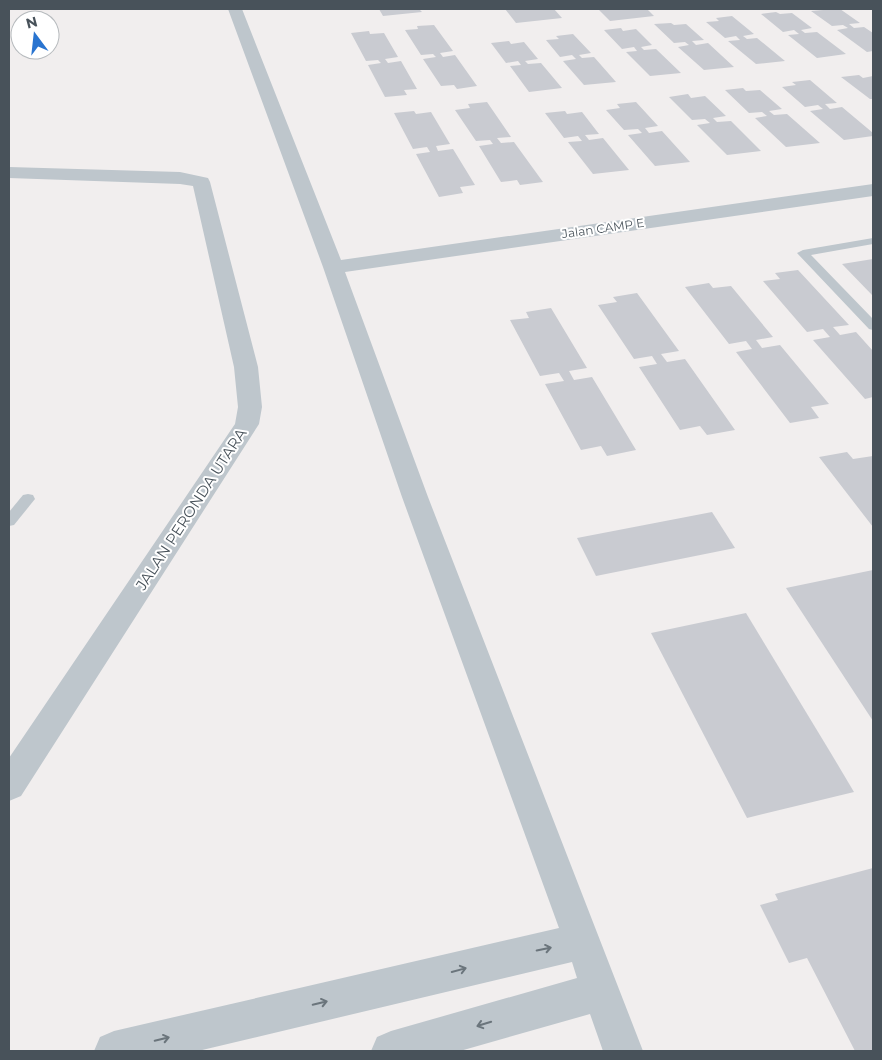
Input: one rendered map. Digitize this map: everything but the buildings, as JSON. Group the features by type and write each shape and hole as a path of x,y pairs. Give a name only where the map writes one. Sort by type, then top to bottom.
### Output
{"street":[{"path":"235,9 332,266 415,497 623,1051"},
{"name":"JALAN PERONDA UTARA","path":"9,172 180,178 200,182 246,367 250,407 246,424 9,786"},
{"name":"Jalan CAMP E","path":"332,266 873,190"},
{"path":"114,1051 583,941"},
{"path":"407,1047 601,991"}],"lane":[{"path":"873,241 802,253 873,326"},
{"path":"9,521 28,500"}]}
